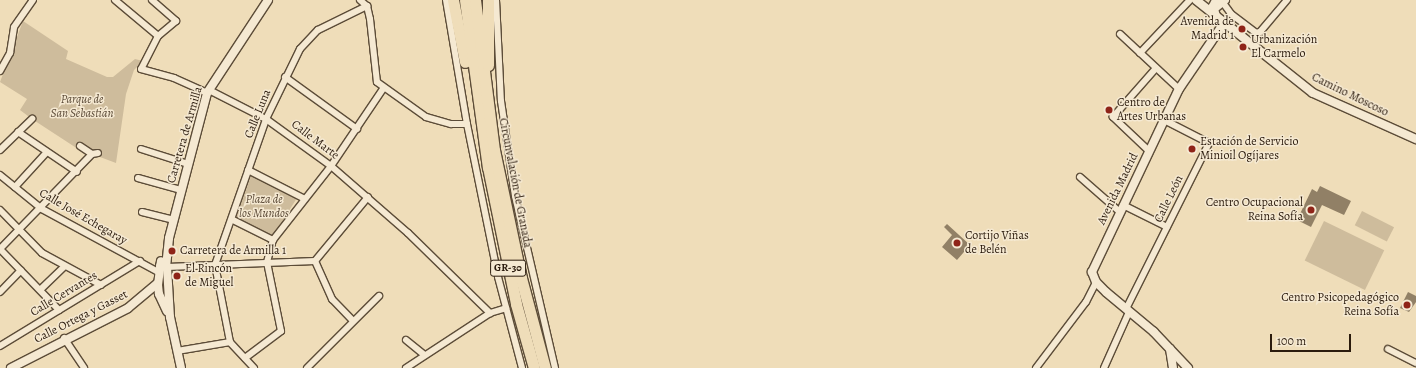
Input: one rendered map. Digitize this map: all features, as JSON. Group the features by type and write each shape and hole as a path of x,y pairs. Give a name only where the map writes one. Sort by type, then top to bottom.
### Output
{"highway":[{"path":"453,0 474,115 482,131"},
{"name":"Circunvalación de Granada","path":"465,0 482,131 502,243 534,368"},
{"name":"Circunvalación de Granada","path":"475,0 487,100 515,252 545,368"},
{"path":"487,100 488,0"}],"street":[{"path":"0,71 10,53 14,27 33,0"},
{"path":"115,0 158,36 176,21 152,0"},
{"name":"Carretera de Armilla","path":"181,368 161,284 169,238 208,91 268,0"},
{"path":"360,0 367,6 377,82 383,89 426,117 451,124 466,124"},
{"path":"446,0 466,124 506,308 522,368"},
{"path":"496,0 501,100 515,196 555,368"},
{"path":"1140,53 1190,0"},
{"path":"1195,0 1222,26"},
{"name":"Camino Moscoso","path":"1195,0 1217,13 1222,26 1247,39"},
{"path":"1200,0 1217,13 1222,1"},
{"name":"Camino Moscoso","path":"1204,0 1277,66 1328,101 1416,139"},
{"path":"1222,1 1231,14 1256,33 1260,32 1287,0"},
{"name":"Calle Luna","path":"215,265 233,220 248,170 266,119 285,76 309,37 367,6"},
{"name":"Avenida Madrid","path":"1096,282 1092,272 1095,263 1164,120 1179,90 1222,26"},
{"path":"1120,34 1179,90"},
{"name":"Calle Marte","path":"158,36 142,70 174,78 208,91 266,119 331,166 368,197 490,313"},
{"path":"1149,151 1113,118 1156,68"},
{"path":"285,76 357,129"},
{"path":"245,358 281,331 267,262 273,240 303,198 331,166 383,89"},
{"path":"0,150 32,119"},
{"name":"Calle León","path":"1104,368 1128,310 1209,143 1164,120"},
{"path":"18,132 77,172"},
{"path":"58,310 41,289 0,249 42,209 95,154 80,146"},
{"path":"141,149 188,164"},
{"path":"15,187 47,152"},
{"path":"248,170 303,198"},
{"name":"Calle José Echegaray","path":"0,175 42,209 140,261 163,268"},
{"path":"1080,177 1121,208 1168,227"},
{"path":"138,178 181,190"},
{"path":"163,268 267,262 315,261 368,197"},
{"path":"0,210 42,253 101,284"},
{"path":"142,212 174,220"},
{"path":"233,220 273,240"},
{"name":"Calle Cervantes","path":"0,346 140,261"},
{"path":"315,261 332,299 353,321"},
{"path":"215,265 230,342 254,368"},
{"path":"41,289 65,266"},
{"path":"0,292 21,270"},
{"path":"1036,368 1086,302 1096,282 1170,348 1185,365"},
{"name":"Calle Ortega y Gasset","path":"12,368 21,366 64,338 128,308 161,284"},
{"path":"307,368 379,296"},
{"path":"406,368 423,354 436,351 490,313 506,308"},
{"path":"64,338 84,368"},
{"path":"406,340 423,354"},
{"path":"177,351 230,342"},
{"path":"1170,348 1173,367"},
{"path":"1388,349 1416,363"},
{"path":"1173,367 1177,361 1185,365"}],"green space":[{"name":"Parque de San Sebastián","path":"23,21 68,51 66,59 107,77 113,77 135,59 143,61 134,70 126,94 116,163 100,157 96,151 80,146 78,149 32,119 20,110 27,99 0,82"},
{"name":"Plaza de los Mundos","path":"251,176 297,198 273,236 236,218"},
{"path":"1362,211 1394,227 1387,242 1355,225"},
{"path":"1324,221 1384,250 1365,290 1305,261"}],"building":[{"name":"Centro Ocupacional Reina Sofía","path":"1320,186 1351,201 1344,215 1322,205 1311,227 1297,220 1312,189 1317,192"},
{"name":"Cortijo Viñas de Belén","path":"947,224 970,245 957,260 942,247 952,235 944,227"},
{"name":"Centro Psicopedagógico Reina Sofía","path":"1408,292 1416,296 1416,302 1409,312 1400,308"}],"place":[{"name":"Avenida de Madrid 1","path":"1242,29"},
{"name":"Urbanización El Carmelo","path":"1243,47"},
{"name":"Centro de Artes Urbanas","path":"1109,110"},
{"name":"Estación de Servicio Minioil Ogíjares","path":"1192,149"},
{"name":"Centro Ocupacional Reina Sofía","path":"1311,210"},
{"name":"Cortijo Viñas de Belén","path":"957,243"},
{"name":"Carretera de Armilla 1","path":"172,251"},
{"name":"El Rincón de Miguel","path":"177,276"},
{"name":"Centro Psicopedagógico Reina Sofía","path":"1407,305"}]}
